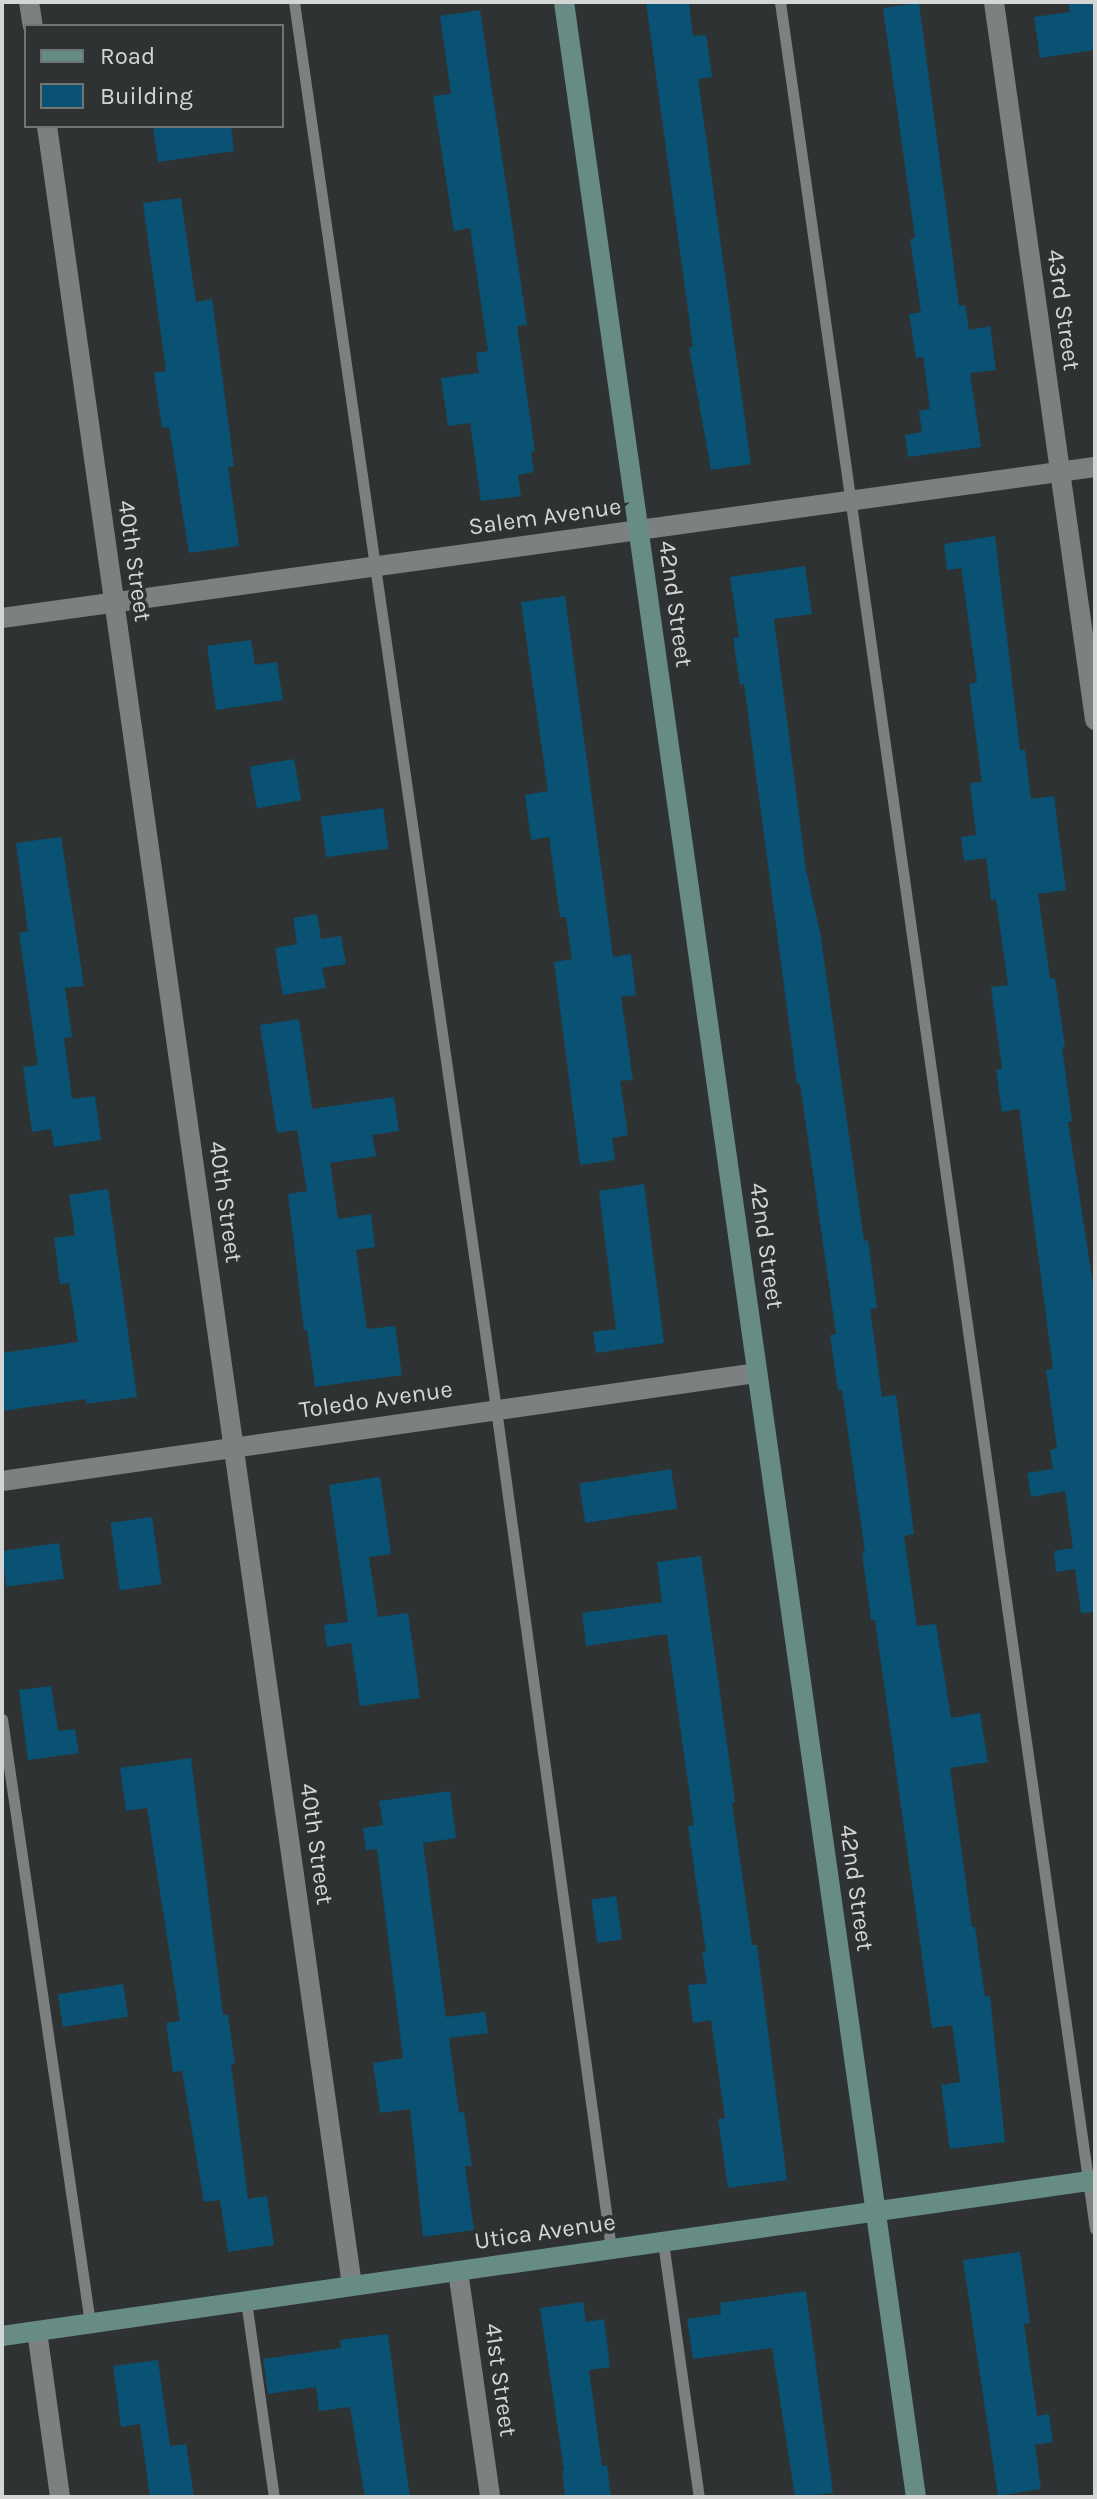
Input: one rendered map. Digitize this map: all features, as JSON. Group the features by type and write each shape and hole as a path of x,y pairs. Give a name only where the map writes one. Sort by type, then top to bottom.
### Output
{"street":[{"path":"29,2 33,24"},
{"name":"42nd Street","path":"564,2 916,2497"},
{"name":"43rd Street","path":"994,2 1095,720"},
{"name":"40th Street","path":"47,128 352,2286"},
{"name":"Salem Avenue","path":"2,618 1095,467"},
{"name":"Toledo Avenue","path":"2,1481 757,1373"},
{"name":"Utica Avenue","path":"2,2336 1092,2181"},
{"name":"41st Street","path":"458,2271 490,2497"},
{"path":"37,2331 60,2497"}],"lane":[{"path":"294,2 496,1409 611,2249"},
{"path":"780,2 1092,2181 1095,2229"},
{"path":"2,1719 90,2323"},
{"path":"663,2242 699,2497"},
{"path":"246,2301 274,2497"}],"building":[{"path":"646,2 689,2 693,36 706,35 712,77 698,79 751,464 711,470 689,347 693,347"},
{"path":"1068,2 1095,2 1095,50 1040,58 1034,17 1070,12"},
{"path":"919,3 959,306 965,305 969,330 990,326 996,370 970,373 981,447 908,457 905,435 922,432 919,411 930,409 923,357 916,358 909,314 921,312 910,239 915,238 883,8"},
{"path":"480,10 527,325 517,326 535,451 531,452 534,472 518,475 521,496 481,501 470,423 448,426 441,378 479,373 476,353 488,351 470,228 454,231 433,96 451,94 440,16"},
{"path":"153,128 231,128 234,151 158,162"},
{"path":"181,198 196,302 212,299 234,466 228,467 239,546 189,553 169,427 162,428 154,373 166,371 143,203"},
{"path":"995,536 1020,750 1025,750 1031,799 1054,796 1066,890 1038,894 1050,979 1055,978 1065,1047 1062,1047 1072,1121 1068,1122 1095,1297 1095,1612 1081,1613 1075,1569 1056,1572 1054,1551 1073,1548 1065,1491 1031,1497 1027,1473 1053,1469 1050,1450 1057,1448 1046,1370 1053,1369 1019,1109 1002,1112 996,1070 1002,1069 991,987 1008,985 996,899 991,900 986,858 964,861 961,837 976,835 970,783 982,782 969,684 977,682 961,568 947,570 944,544"},
{"path":"805,566 812,614 774,619 806,870 820,932 864,1241 868,1240 877,1308 870,1309 882,1397 896,1395 914,1534 904,1536 917,1626 936,1624 951,1718 980,1713 988,1762 950,1768 972,1927 975,1927 985,1997 990,1996 1005,2142 950,2149 941,2085 960,2082 952,2025 932,2028 875,1620 871,1620 862,1553 865,1553 842,1390 838,1391 830,1335 836,1334 800,1083 797,1084 744,684 740,685 733,638 739,637 730,577"},
{"path":"565,596 613,957 631,954 636,995 621,997 633,1080 620,1081 628,1135 612,1138 615,1160 580,1165 554,962 572,959 566,917 560,917 549,837 531,840 525,795 548,791 521,602"},
{"path":"251,640 255,665 277,662 283,700 216,710 207,646"},
{"path":"294,759 301,800 257,808 250,767"},
{"path":"383,808 389,849 326,857 321,817"},
{"path":"61,837 84,986 65,988 72,1037 64,1038 72,1099 95,1096 101,1140 54,1147 51,1129 32,1132 23,1067 38,1065 19,933 28,931 16,843"},
{"path":"317,914 321,939 341,936 346,964 322,968 326,988 283,995 275,948 297,944 293,918"},
{"path":"299,1019 312,1109 394,1097 399,1131 372,1135 376,1156 330,1163 338,1219 371,1214 375,1247 356,1250 367,1329 395,1326 402,1375 315,1387 307,1330 304,1330 288,1194 307,1191 297,1130 277,1133 260,1025"},
{"path":"644,1184 664,1343 596,1353 593,1332 616,1329 599,1191"},
{"path":"108,1189 137,1397 86,1404 86,1399 2,1411 2,1353 78,1342 69,1283 60,1284 54,1238 75,1235 69,1195"},
{"path":"671,1469 677,1509 585,1523 579,1484"},
{"path":"380,1477 391,1554 369,1557 378,1617 408,1613 420,1698 360,1706 351,1643 327,1647 324,1625 348,1622 329,1485"},
{"path":"152,1517 161,1584 120,1590 110,1523"},
{"path":"59,1543 64,1579 7,1587 2,1551"},
{"path":"701,1556 735,1802 732,1803 752,1945 757,1945 787,2180 728,2188 718,2119 725,2118 711,2020 693,2023 688,1985 707,1983 702,1952 706,1952 688,1826 694,1825 667,1634 586,1646 582,1613 662,1602 657,1562"},
{"path":"51,1686 58,1731 75,1729 79,1753 28,1760 19,1690"},
{"path":"191,1758 223,2015 228,2015 235,2064 231,2064 248,2199 267,2196 274,2245 228,2252 220,2200 204,2202 182,2071 173,2072 166,2023 180,2021 147,1808 126,1811 120,1768"},
{"path":"450,1791 456,1838 423,1843 446,2017 485,2012 488,2033 449,2038 459,2113 464,2112 472,2166 465,2166 474,2230 423,2237 410,2109 380,2113 373,2063 403,2058 377,1849 366,1850 363,1828 383,1825 379,1801"},
{"path":"616,1896 622,1940 597,1943 591,1899"},
{"path":"123,1984 128,2017 63,2027 58,1994"},
{"path":"1020,2252 1030,2323 1024,2324 1037,2416 1049,2414 1053,2442 1035,2445 1041,2489 998,2496 963,2260"},
{"path":"806,2291 833,2493 795,2497 772,2348 693,2359 687,2319 721,2314 720,2303"},
{"path":"583,2302 586,2322 604,2319 610,2367 589,2370 602,2466 607,2465 611,2497 565,2497 564,2470 540,2308"},
{"path":"388,2334 410,2497 365,2497 350,2407 319,2411 316,2387 268,2394 263,2359 341,2348 340,2340"},
{"path":"158,2360 170,2446 186,2444 194,2497 150,2497 140,2424 121,2427 113,2366"}]}
